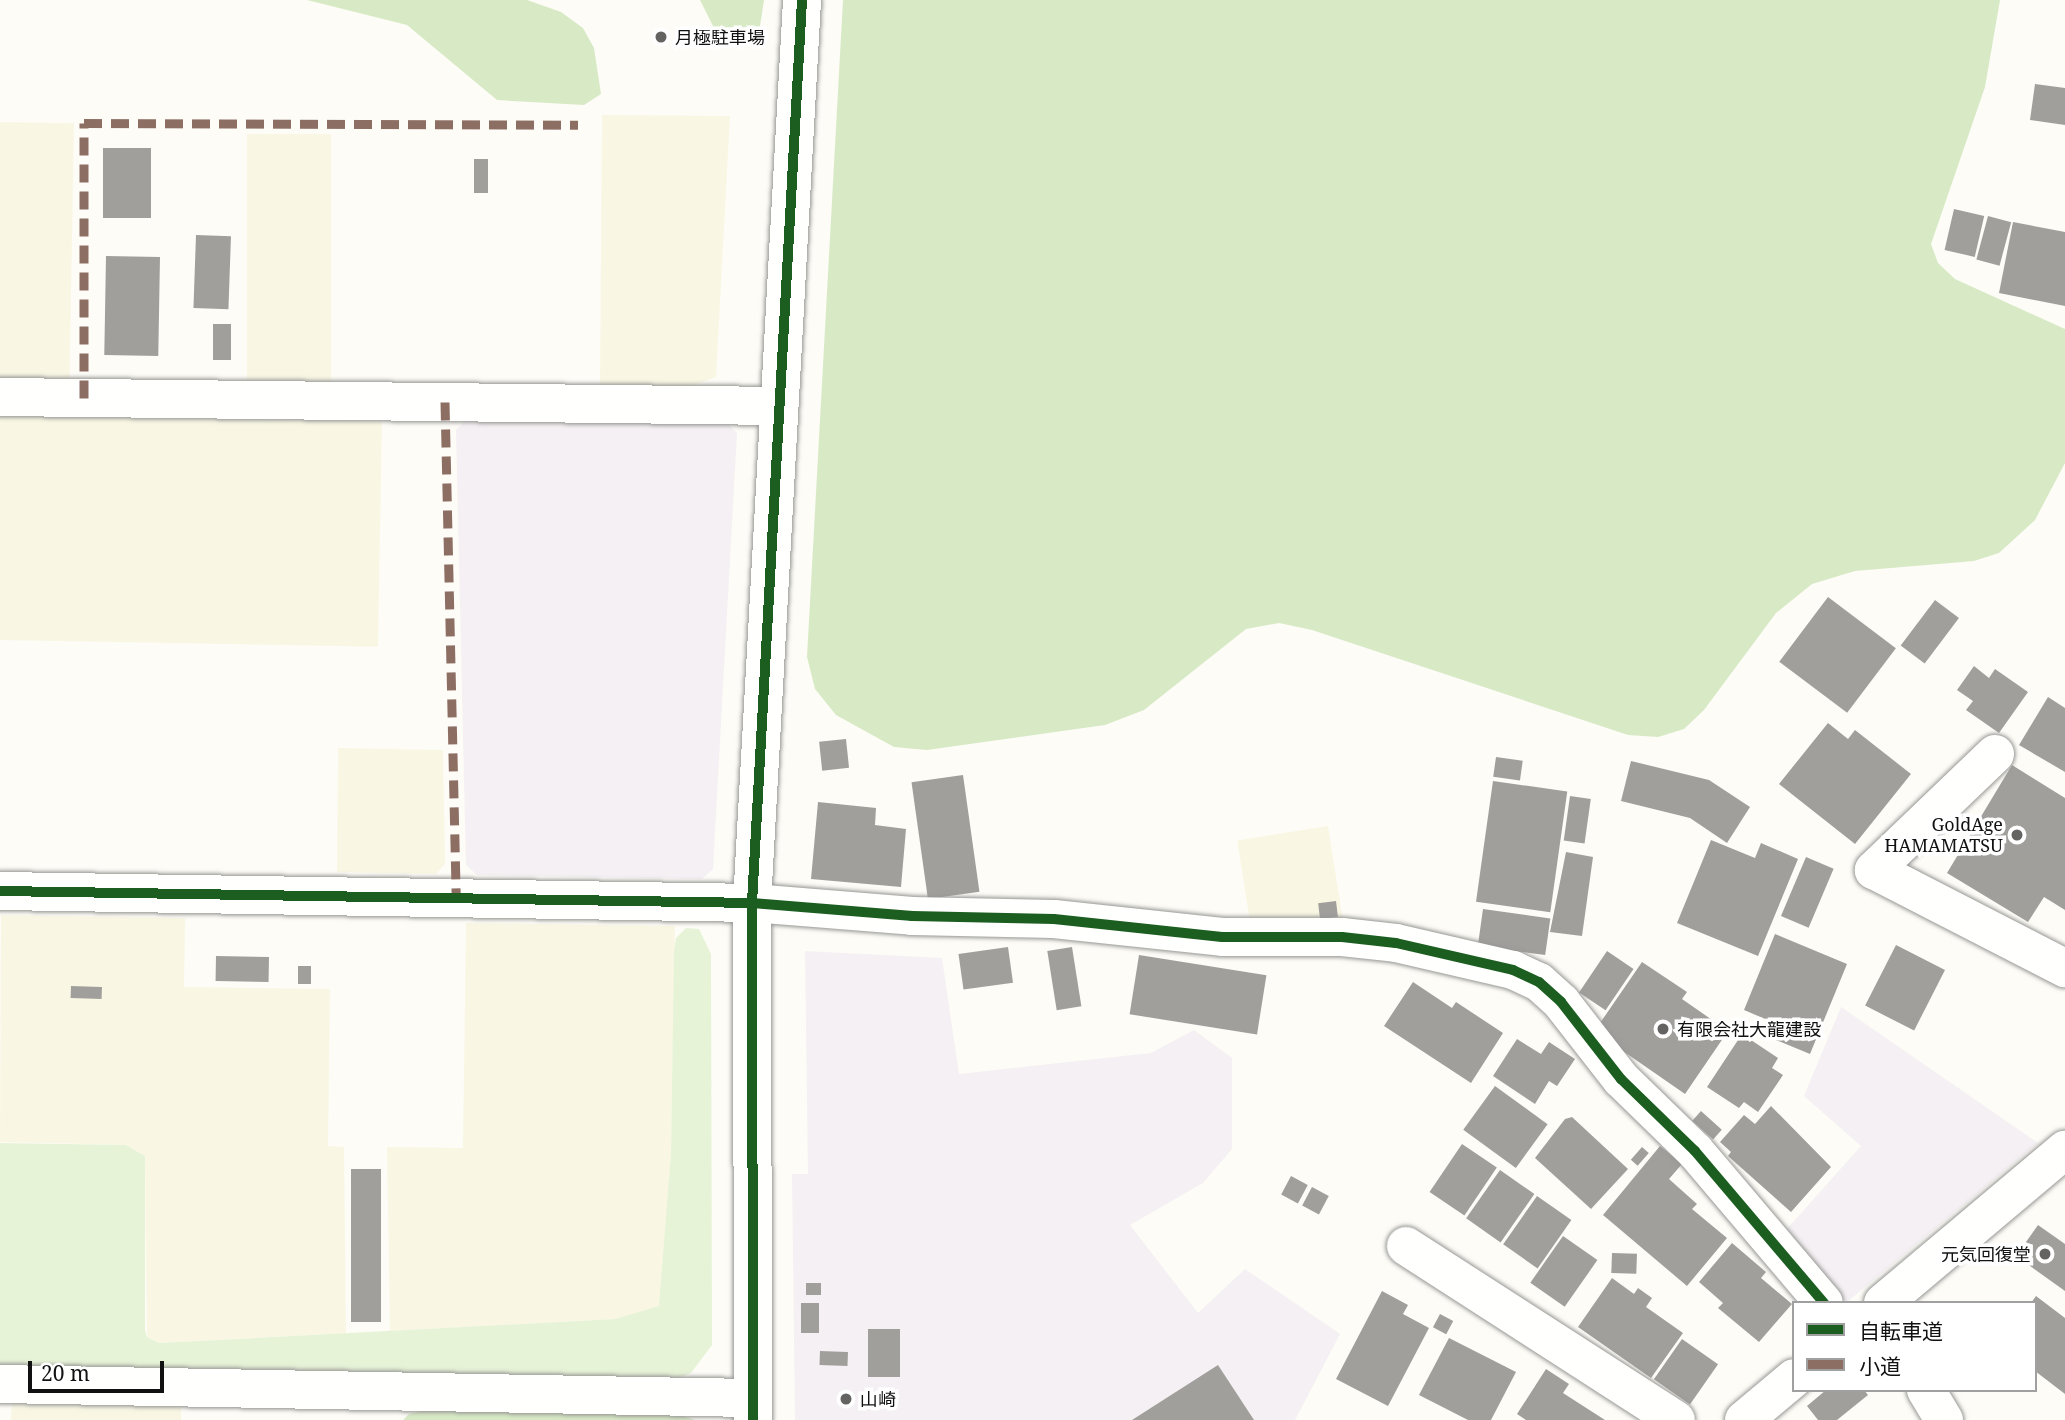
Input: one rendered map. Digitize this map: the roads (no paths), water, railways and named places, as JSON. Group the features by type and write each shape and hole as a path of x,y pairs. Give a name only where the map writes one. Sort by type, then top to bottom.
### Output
{"street":[{"path":"0,1384 753,1409 752,903 802,0"},
{"path":"0,397 779,406"},
{"path":"1996,754 1874,870 2065,968"},
{"path":"0,891 752,903 912,916 1054,919 1222,937 1370,939 1513,971 1539,982 1561,1002 1621,1079 1695,1151 1822,1301"},
{"path":"1885,1301 2065,1150"},
{"path":"1406,1246 1676,1420"},
{"path":"1744,1420 1792,1380"},
{"path":"1927,1392 1944,1420"}],"place":[{"name":"月極駐車場","path":"661,37"},
{"name":"GoldAge HAMAMATSU","path":"2017,835"},
{"name":"有限会社大龍建設","path":"1663,1029"},
{"name":"元気回復堂","path":"2045,1254"},
{"name":"山崎","path":"846,1399"}]}
